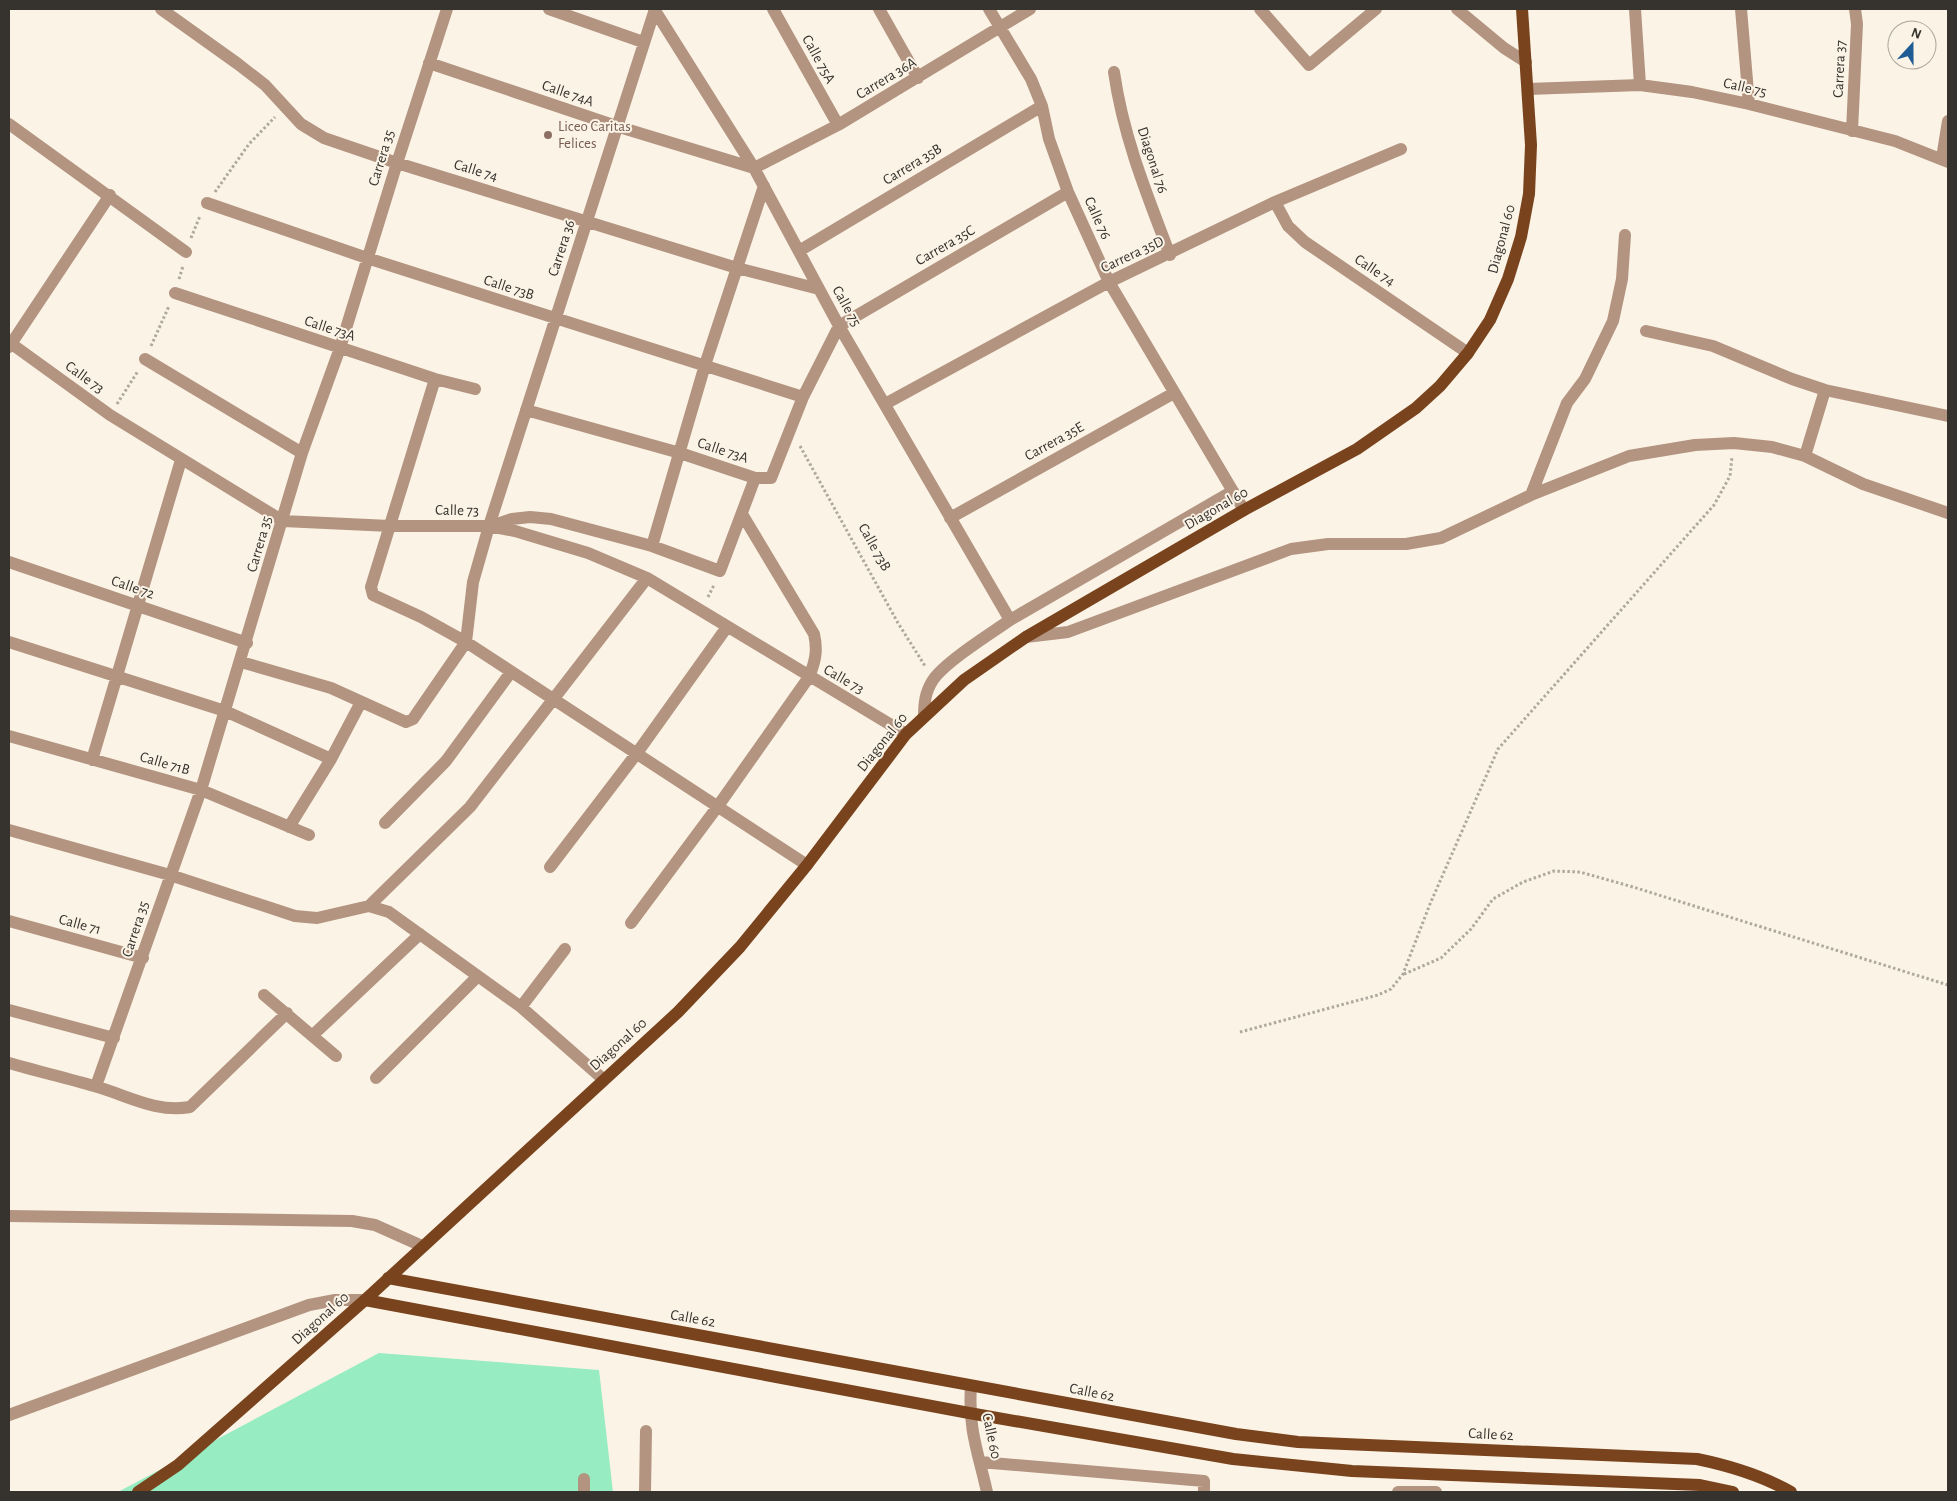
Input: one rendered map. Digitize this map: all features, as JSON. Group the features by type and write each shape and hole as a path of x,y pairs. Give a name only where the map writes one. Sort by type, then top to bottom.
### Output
{"main road":[{"name":"Diagonal 60","path":"138,1492 178,1465 365,1300 711,979 807,865 906,734 964,680 1026,637 1244,510 1357,449 1389,428 1440,386 1468,353 1490,320 1508,279 1521,237 1529,194 1531,145 1522,9"},
{"name":"Calle 62","path":"388,1278 1180,1425 1298,1442 1697,1459 1737,1468 1773,1482 1791,1492"},
{"path":"365,1300 969,1413 1233,1459 1352,1471 1437,1474 1622,1487 1700,1485 1733,1492"}],"street":[{"name":"Calle 74","path":"161,9 264,85 301,124 324,138 397,163 737,268 819,289"},
{"name":"Carrera 35","path":"96,1086 143,958 201,790 247,643 302,453 340,348 447,9"},
{"path":"549,9 643,42"},
{"name":"Carrera 36","path":"466,642 473,582 654,9"},
{"name":"Calle 75","path":"654,9 754,168 839,326 1010,620"},
{"name":"Calle 75A","path":"773,9 838,126"},
{"path":"879,9 918,78"},
{"name":"Calle 76","path":"989,9 1031,79 1042,106 1049,139 1068,192 1109,282 1244,510"},
{"name":"Carrera 36A","path":"754,168 838,126 999,26 1030,9"},
{"path":"1260,9 1309,65 1376,9"},
{"path":"1457,9 1504,48 1526,62"},
{"path":"1635,9 1640,86"},
{"path":"1741,9 1749,104"},
{"name":"Carrera 37","path":"1852,131 1857,24 1855,9"},
{"path":"1857,24 1862,9"},
{"name":"Calle 74A","path":"429,63 616,126 754,168"},
{"name":"Diagonal 76","path":"1114,72 1118,103 1136,165 1170,255"},
{"name":"Calle 75","path":"1528,90 1640,86 1692,92 1749,104 1895,141 1945,160"},
{"name":"Carrera 35B","path":"799,251 1042,106"},
{"path":"1945,160 1948,121"},
{"path":"9,124 110,195 186,252"},
{"name":"Carrera 35D","path":"885,404 1109,282 1170,255 1275,202 1401,149"},
{"path":"652,546 706,365 764,186"},
{"name":"Carrera 35C","path":"839,326 1068,192"},
{"path":"10,344 110,195"},
{"name":"Calle 74","path":"1275,202 1288,226 1305,242 1468,353"},
{"name":"Calle 73B","path":"207,203 367,258 803,397"},
{"path":"1531,494 1567,403 1585,379 1613,321 1622,280 1625,235"},
{"name":"Calle 73A","path":"175,293 435,380 475,389"},
{"path":"490,526 512,519 530,517 551,519 652,546 720,571 742,514 760,478 771,478 776,468 803,397 839,326"},
{"path":"1646,330 1713,346 1792,379 1825,390 1948,416"},
{"name":"Calle 73","path":"10,344 110,415 282,521 390,526 490,526 515,531 580,550 648,578 906,734"},
{"path":"145,359 302,453"},
{"path":"435,380 371,587 373,596 421,617 466,642 807,865"},
{"path":"1805,456 1825,390"},
{"name":"Carrera 35E","path":"950,518 1174,393"},
{"name":"Calle 73A","path":"526,410 680,453 760,478"},
{"path":"1026,637 1068,632 1291,548 1328,544 1406,544 1441,538 1531,494 1629,456 1694,445 1734,443 1772,447 1805,456 1863,484 1948,513"},
{"path":"92,760 181,460"},
{"path":"924,717 924,702 933,680 978,642 1010,620 1233,492"},
{"path":"631,923 718,806 809,677 815,662 818,648 814,634 742,514"},
{"name":"Calle 72","path":"9,562 247,643"},
{"path":"369,906 470,808 648,578"},
{"path":"550,867 637,753 727,626"},
{"path":"9,642 225,711 331,759"},
{"path":"241,662 299,678 406,722 413,719 466,642"},
{"path":"384,824 446,761 511,672"},
{"path":"289,827 331,759 361,702"},
{"name":"Calle 71B","path":"9,736 201,790 309,835"},
{"path":"9,830 170,876 295,916 317,918 369,906 389,912 521,1007 603,1079"},
{"name":"Calle 71","path":"9,921 143,958"},
{"path":"313,1035 420,934"},
{"path":"521,1007 565,949"},
{"path":"376,1078 478,976"},
{"path":"264,995 336,1056"},
{"path":"9,1010 114,1038"},
{"path":"9,1063 96,1086 149,1106 174,1110 190,1107 287,1013"},
{"path":"9,1216 352,1220 375,1225 422,1246"},
{"path":"9,1415 309,1305 335,1300 365,1300"},
{"name":"Calle 60","path":"971,1386 969,1413 973,1439 988,1492"},
{"path":"645,1492 646,1431"},
{"path":"980,1462 1204,1486"},
{"path":"1398,1492 1436,1492 1437,1474"},
{"path":"584,1478 584,1492"}],"path":[{"name":"Calle 73B","path":"790,428 898,623 933,680"},
{"path":"1240,1032 1378,995 1391,989 1403,974 1430,904 1498,748 1714,505 1730,476 1734,443"},
{"path":"702,611 720,571"},
{"path":"1403,974 1441,958 1471,929 1493,899 1523,882 1554,871 1580,872 1633,887 1948,985"}],"green space":[{"path":"379,1353 599,1370 613,1492 118,1492"}],"place":[{"name":"Liceo Caritas Felices","path":"548,135"}]}
